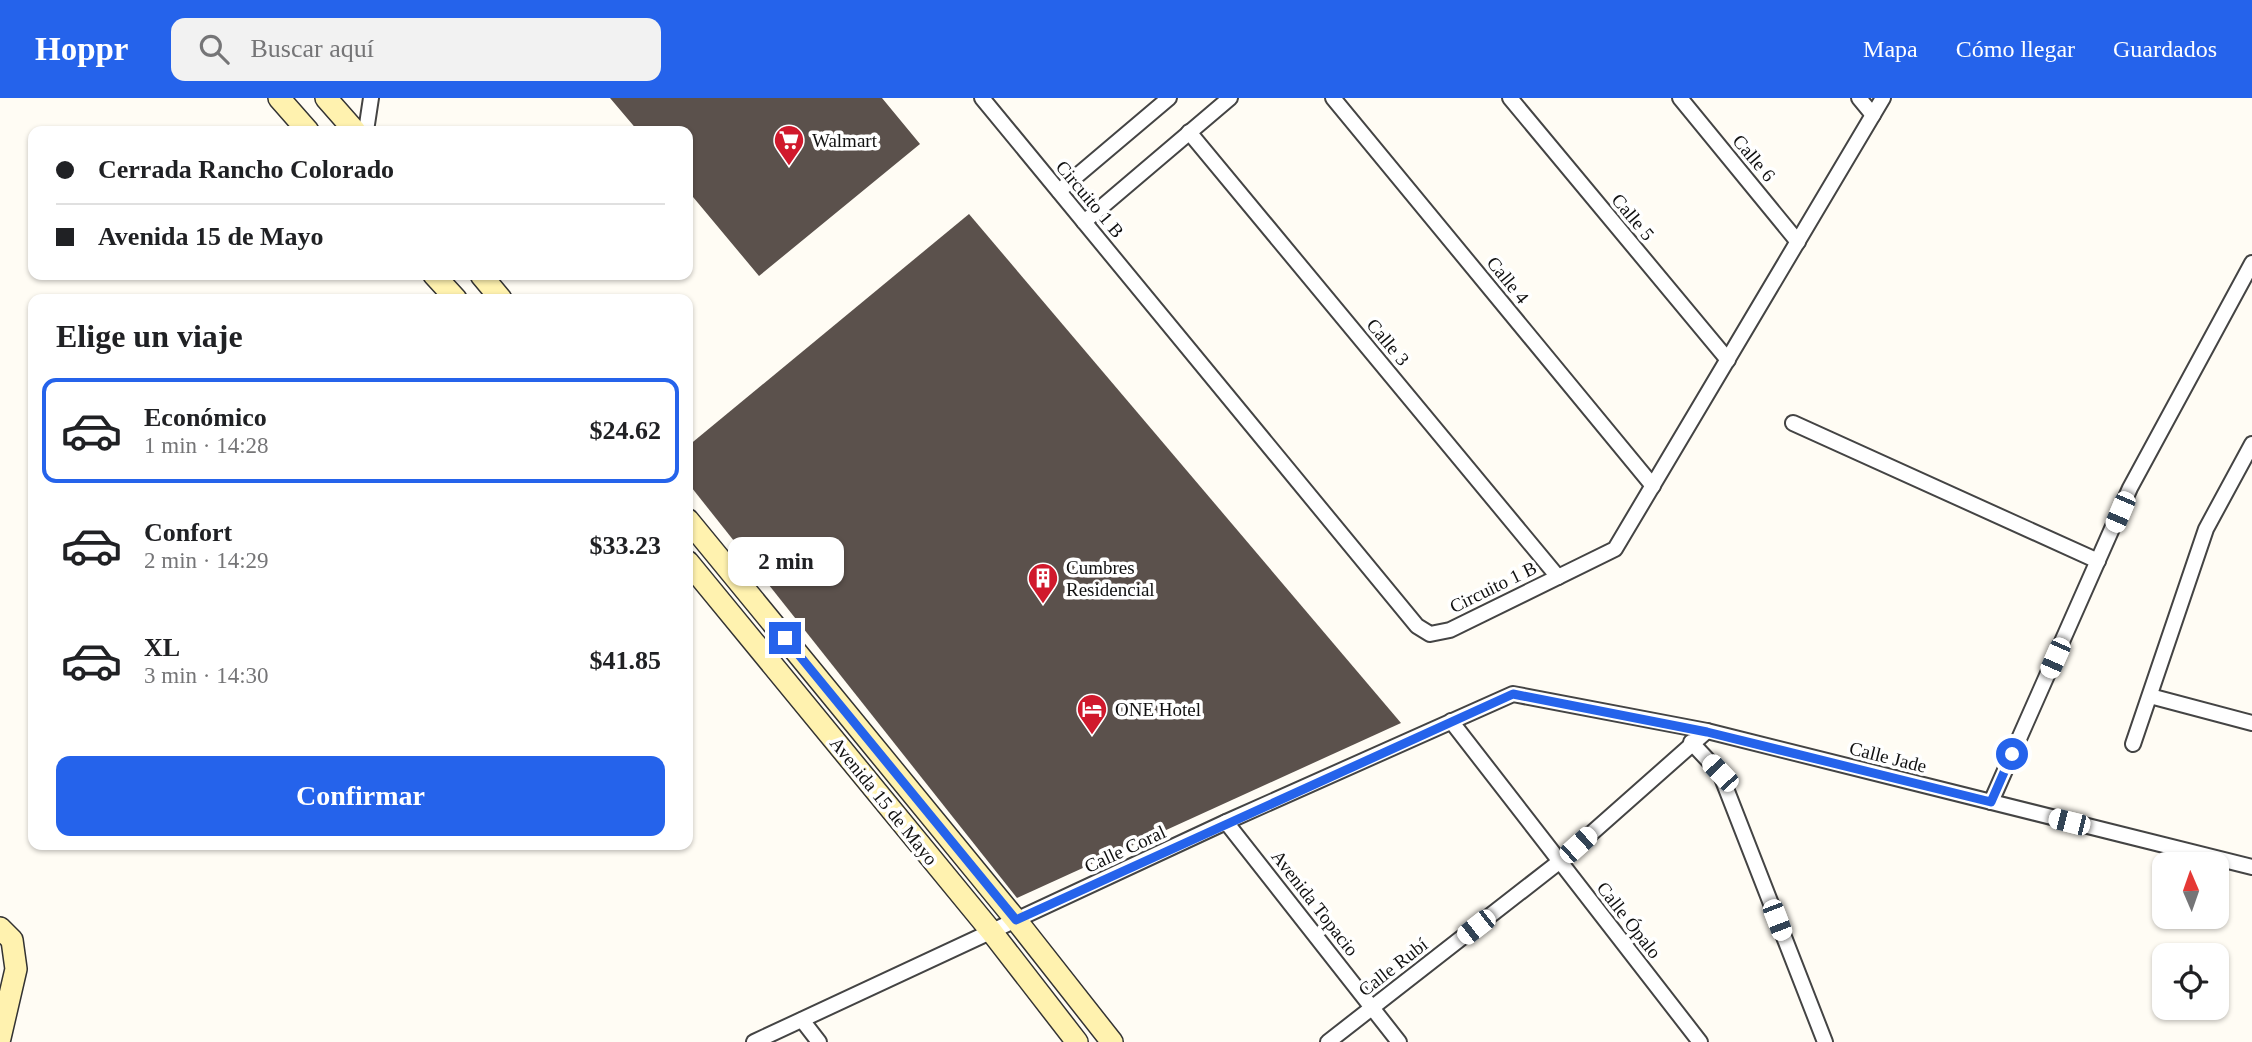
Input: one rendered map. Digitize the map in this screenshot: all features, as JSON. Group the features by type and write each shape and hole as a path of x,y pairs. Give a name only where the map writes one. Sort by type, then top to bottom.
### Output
{"main road":[{"path":"279,98 304,126"},
{"path":"326,98 351,126"},
{"path":"439,280 451,294"},
{"path":"485,280 497,294"},
{"name":"Avenida 15 de Mayo","path":"693,526 1016,920 1112,1042"},
{"name":"Avenida 15 de Mayo","path":"693,568 991,931 1077,1042"},
{"path":"0,928 12,940 16,969 0,1038"}],"street":[{"path":"367,126 371,98"},
{"name":"Circuito 1 B","path":"982,98 1417,626 1430,634 1450,630 1615,549 1883,98"},
{"path":"1084,222 1230,98"},
{"name":"Calle 4","path":"1333,98 1653,486"},
{"name":"Calle 5","path":"1510,98 1728,360"},
{"name":"Calle 6","path":"1680,98 1798,242"},
{"path":"1859,98 1873,116"},
{"path":"1059,191 1164,99"},
{"name":"Calle 3","path":"1189,132 1558,577"},
{"path":"1991,802 2130,488 2252,262"},
{"path":"1793,423 2098,561"},
{"path":"2133,744 2206,529 2252,444"},
{"name":"Calle Coral","path":"754,1042 1226,822 1513,694"},
{"name":"Calle Jade","path":"1513,694 1707,732 2252,867"},
{"path":"2150,696 2252,723"},
{"name":"Calle Ópalo","path":"1451,721 1700,1042"},
{"name":"Calle Rubí","path":"1328,1042 1559,862 1691,742 1707,732"},
{"path":"1691,742 1720,773 1825,1042"},
{"name":"Avenida Topacio","path":"1226,822 1399,1042"},
{"path":"802,1020 819,1042"}],"building":[{"name":"Walmart","path":"610,98 882,98 920,144 759,276 693,197 693,126 634,126"},
{"name":"Cumbres Residencial","path":"969,214 1401,723 1017,898 693,489 693,442"}],"place":[{"name":"Walmart","path":"789,167"},
{"name":"Cumbres Residencial","path":"1043,605"},
{"name":"ONE Hotel","path":"1092,736"}],"route":[{"path":"785,638 1016,920 1226,822 1513,694 1707,732 1991,802 2012,754"}]}
